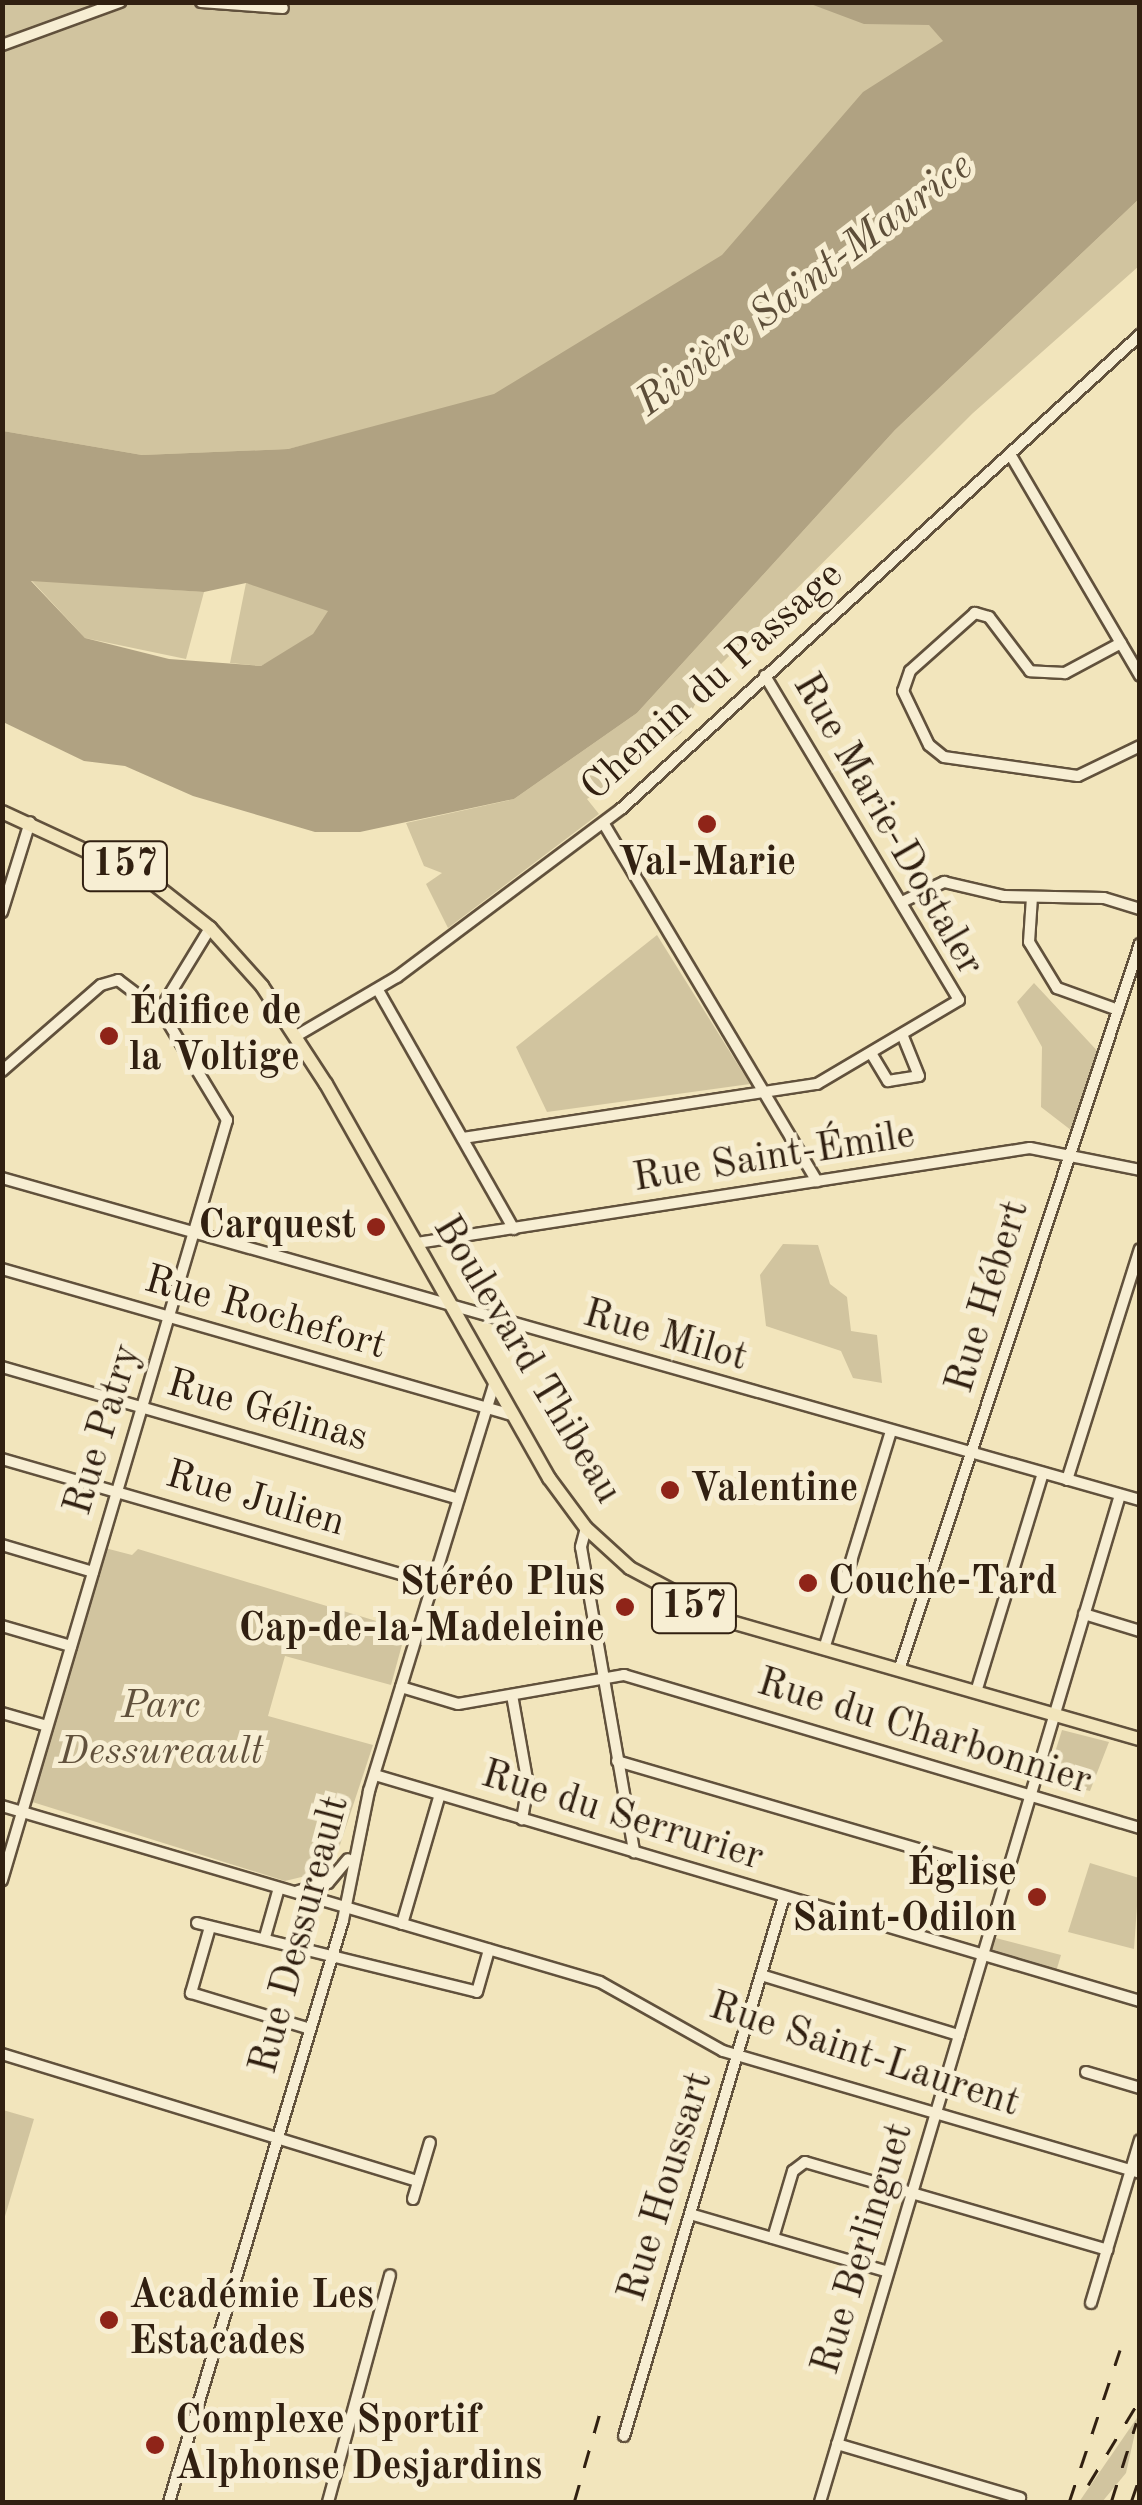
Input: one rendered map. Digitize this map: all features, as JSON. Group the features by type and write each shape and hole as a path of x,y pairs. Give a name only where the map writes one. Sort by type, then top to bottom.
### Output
{"main road":[{"name":"Boulevard Thibeau","path":"4,812 129,868 210,928 298,1035 512,1415 586,1528 686,1604 824,1649 1140,1739"}],"street":[{"path":"2,45 120,2"},
{"path":"201,2 283,8"},
{"name":"Chemin du Passage","path":"298,1035 378,990 604,824 1140,335"},
{"path":"1010,454 1140,676"},
{"path":"1120,643 1066,674 1030,670 990,617 975,613 910,670 903,691 941,756 1078,776 1140,746"},
{"name":"Rue Marie-Dostaler","path":"462,1138 817,1084 960,998 765,676"},
{"path":"2,912 30,822"},
{"path":"604,824 817,1181"},
{"path":"902,902 940,882 1032,897 1104,898 1140,909"},
{"path":"1032,897 1029,942 1059,990 1118,1010"},
{"path":"2,1071 110,980 160,1010 210,928"},
{"name":"Rue Hébert","path":"899,1670 1140,944"},
{"path":"378,990 514,1229"},
{"name":"Rue Patry","path":"2,1880 226,1120 160,1010"},
{"path":"870,1053 889,1082 918,1077 902,1034"},
{"name":"Rue Saint-Émile","path":"417,1243 1030,1148 1140,1170"},
{"name":"Rue Milot","path":"2,1178 1140,1500"},
{"path":"1067,1480 1140,1249"},
{"name":"Rue Rochefort","path":"2,1269 512,1415"},
{"name":"Rue Gélinas","path":"2,1367 458,1499"},
{"name":"Rue Dessureault","path":"169,2502 346,1908 352,1854 494,1384"},
{"path":"824,1649 891,1431"},
{"name":"Rue Julien","path":"2,1459 433,1583"},
{"path":"976,1692 1043,1474"},
{"name":"Rue Berlinguet","path":"820,2502 1120,1495"},
{"path":"586,1528 581,1547 634,1852"},
{"path":"2,1545 94,1572"},
{"path":"1084,1614 1140,1632"},
{"path":"2,1626 71,1646"},
{"name":"Rue du Charbonnier","path":"401,1687 455,1704 624,1675 1140,1828"},
{"path":"512,1695 528,1785 522,1819"},
{"path":"2,1713 47,1726"},
{"path":"617,1761 1006,1876"},
{"name":"Rue du Serrurier","path":"375,1775 1140,2000"},
{"path":"402,1924 440,1794"},
{"name":"Rue Saint-Laurent","path":"2,1806 612,1987 737,2055 1135,2172"},
{"path":"265,1937 284,1890 328,1883 352,1854"},
{"name":"Rue Houssart","path":"624,2436 784,1897"},
{"path":"197,1923 333,1952 477,1992 490,1950"},
{"path":"210,1926 191,1993 310,2029"},
{"path":"761,1976 959,2035"},
{"path":"2,2054 418,2181"},
{"path":"1086,2072 1140,2088"},
{"path":"1091,2303 1135,2172 1140,2140"},
{"path":"412,2199 430,2142"},
{"path":"773,2238 802,2162 1107,2250"},
{"path":"690,2214 888,2272"},
{"path":"328,2502 390,2275"},
{"path":"837,2444 1020,2498"}],"green space":[{"path":"807,2 859,19 972,18 603,489 261,666 230,663 246,583 294,595 381,426 288,449 142,455 3,431 2,3"},
{"path":"1139,199 1139,266 973,413 709,676 681,733 587,799 599,814 448,928 426,884 442,873 424,866 406,823 514,799 637,713 895,430"},
{"path":"31,580 204,592 186,659 85,638"},
{"path":"657,935 750,1084 547,1112 516,1047"},
{"path":"1034,983 1103,1057 1076,1134 1041,1107 1042,1047 1017,1002"},
{"path":"783,1244 818,1245 830,1284 847,1297 851,1331 877,1335 882,1383 853,1378 841,1351 766,1326 760,1275"},
{"name":"Parc Dessureault","path":"101,1547 132,1555 138,1549 406,1630 391,1685 285,1656 268,1716 373,1745 340,1845 318,1873 285,1881 26,1800"},
{"path":"1062,1730 1109,1742 1090,1791 1046,1781"},
{"path":"1090,1863 1139,1878 1134,1949 1068,1932"},
{"path":"984,1935 1061,1955 1055,1975 979,1951"},
{"path":"2,2110 34,2119 3,2223"},
{"path":"1139,2415 1126,2473 1102,2502 1079,2502"}],"water":[{"name":"Rivière Saint-Maurice","path":"808,3 1139,3 1139,199 895,430 637,713 514,799 360,832 315,832 193,796 125,766 84,761 3,722 3,431 142,455 288,449 494,394 722,255 863,92 943,41 929,25 864,24","holes":["31,581 204,592 246,583 328,611 313,634 261,666 169,659 85,638"]}],"railway":[{"path":"1069,2502 1120,2350"},
{"path":"1088,2485 1140,2399"},
{"path":"574,2502 600,2412"},
{"path":"1111,2502 1136,2423"},
{"path":"1131,2502 1140,2476"}],"place":[{"name":"Val-Marie","path":"707,824"},
{"name":"Édifice de la Voltige","path":"109,1036"},
{"name":"Carquest","path":"376,1227"},
{"name":"Valentine","path":"670,1490"},
{"name":"Couche-Tard","path":"808,1583"},
{"name":"Stéréo Plus Cap-de-la-Madeleine","path":"625,1607"},
{"name":"Église Saint-Odilon","path":"1037,1897"},
{"name":"Académie Les Estacades","path":"109,2320"},
{"name":"Complexe Sportif Alphonse Desjardins","path":"155,2445"}]}
